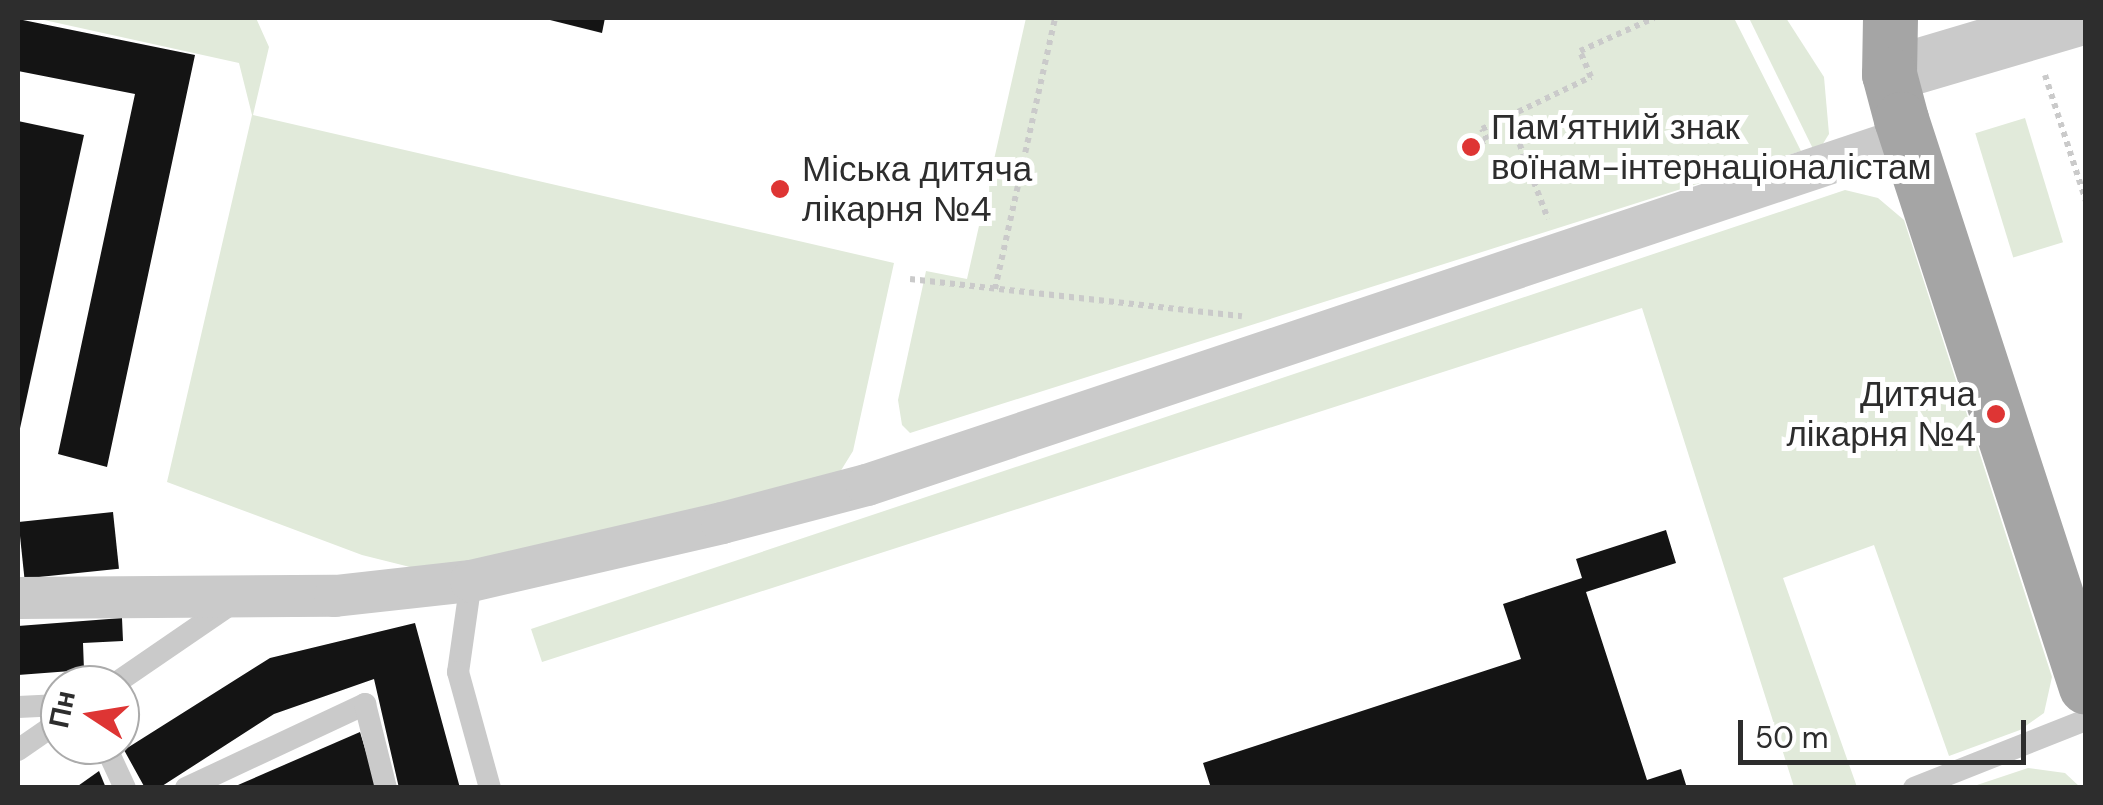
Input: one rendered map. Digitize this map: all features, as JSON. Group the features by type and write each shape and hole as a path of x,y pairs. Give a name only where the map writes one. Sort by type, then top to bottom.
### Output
{"main road":[{"path":"1852,18 1889,74 2086,687"},
{"path":"1889,74 1890,18"}],"street":[{"path":"1889,74 2078,18"},
{"path":"18,598 234,602 470,581 867,485 1908,138"}],"lane":[{"path":"470,581 458,672 490,788"},
{"path":"140,666 234,602"},
{"path":"186,788 365,704 386,788"},
{"path":"1914,788 2086,720"},
{"path":"18,750 40,735"},
{"path":"114,765 125,788"}],"path":[{"path":"995,288 1055,18"},
{"path":"1471,148 1486,140 1482,128 1591,78 1580,50 1654,18"},
{"path":"2044,74 2086,201"},
{"path":"910,279 1263,318"}],"green space":[{"path":"35,18 256,18 269,47 253,115 894,263 853,451 840,472 468,567 410,567 362,555 167,482 252,115 239,63"},
{"path":"1026,18 1734,18 1801,151 910,433 902,425 898,400 926,271 967,279"},
{"path":"1749,18 1786,18 1824,77 1829,134 1816,155"},
{"path":"2025,118 2063,242 2013,258 1975,133"},
{"path":"1845,190 1878,198 1904,220 2052,677 2044,713 2020,730 1949,756 1874,545 1783,578 1857,787 1794,787 1642,308 542,662 531,629"},
{"path":"2028,768 2065,773 2080,787 1971,787"}],"building":[{"path":"542,18 605,18 602,33"},
{"path":"18,19 195,55 107,467 58,454 135,94 18,71"},
{"path":"18,121 84,135 19,433 18,433"},
{"path":"113,512 119,569 24,579 19,522"},
{"path":"1666,530 1676,563 1586,592 1647,780 1681,769 1687,788 1211,788 1203,763 1521,659 1503,604 1582,578 1576,559"},
{"path":"122,618 123,641 83,643 84,665 40,665 40,673 18,675 18,626"},
{"path":"415,623 460,788 399,788 374,679 274,714 159,788 145,788 132,765 140,765 140,740 270,658"},
{"path":"360,732 377,788 231,788"},
{"path":"99,771 106,788 75,788"}],"place":[{"name":"Пам’ятний знак воїнам-інтернаціоналістам","path":"1471,147"},
{"name":"Міська дитяча лікарня №4","path":"780,189"},
{"name":"Дитяча лікарня №4","path":"1996,414"}]}
